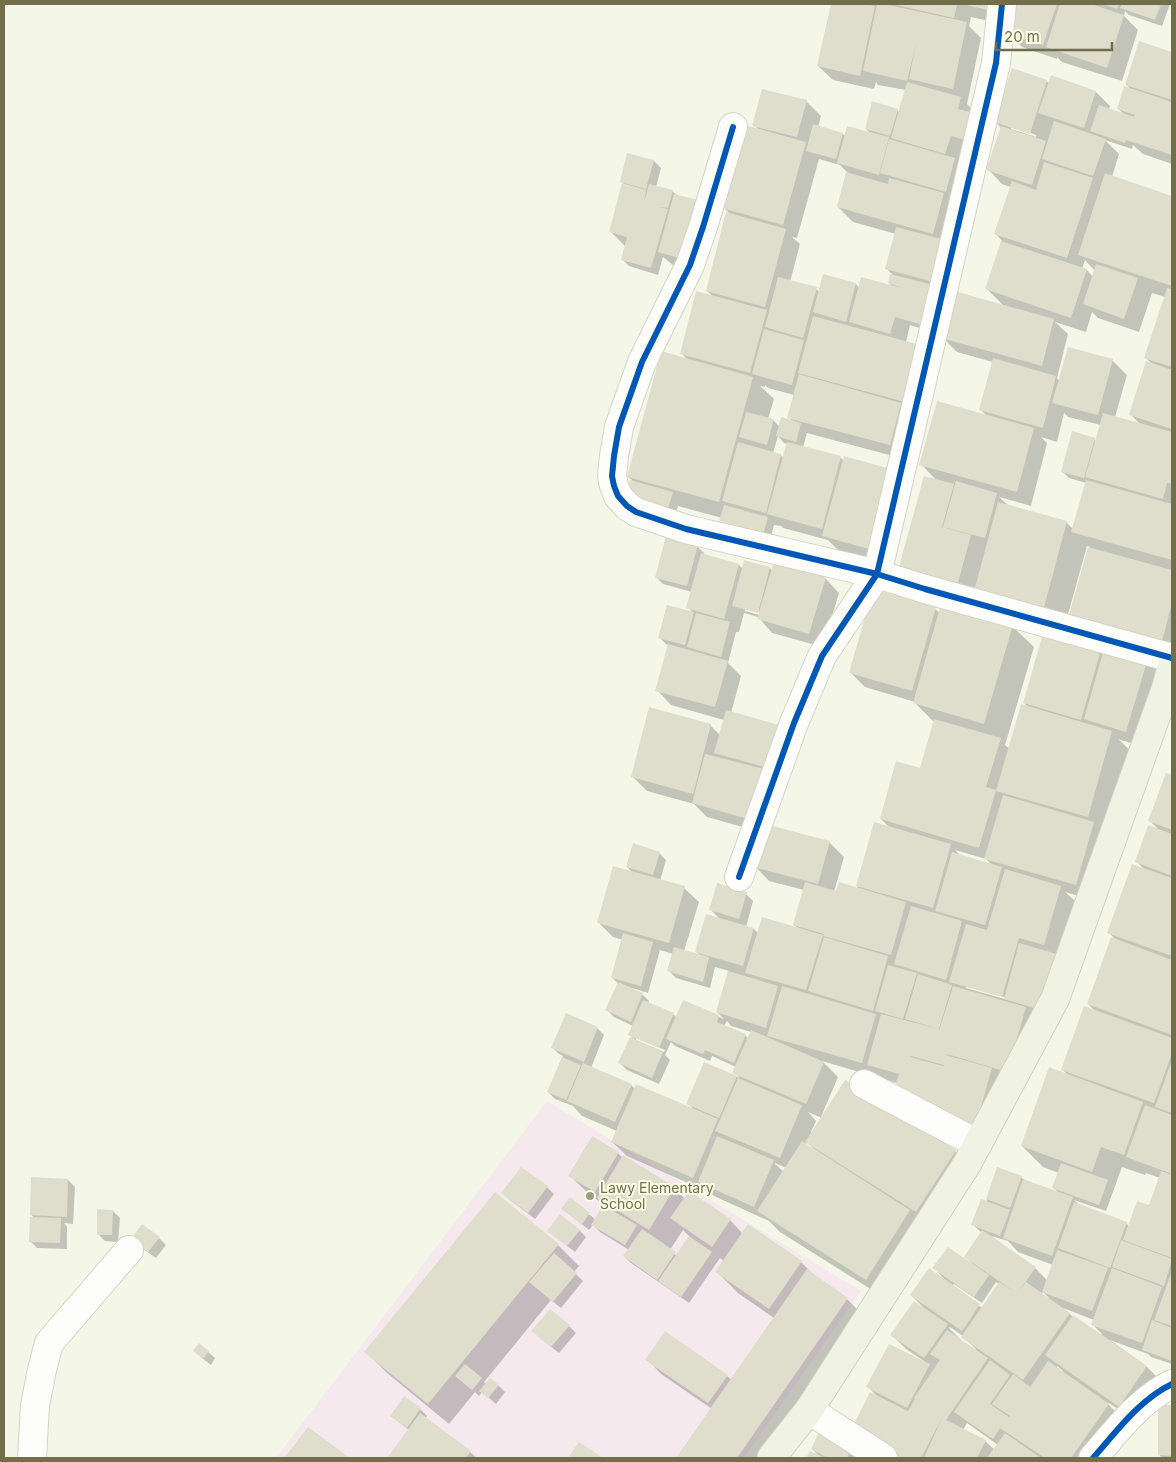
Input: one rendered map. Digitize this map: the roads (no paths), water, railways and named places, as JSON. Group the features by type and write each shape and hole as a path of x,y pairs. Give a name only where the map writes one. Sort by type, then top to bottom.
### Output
{"main road":[{"path":"771,1458 809,1410 962,1172 1055,998 1170,681"}],"street":[{"path":"739,877 794,723 822,656 877,574 996,63 1002,4"},
{"path":"733,127 690,265 642,362 619,427 612,476 618,496 636,512 678,526 877,574 1172,658"},
{"path":"864,1084 978,1144"},
{"path":"32,1458 34,1405 50,1343 129,1250"},
{"path":"1093,1458 1139,1406 1163,1388 1172,1384"},
{"path":"809,1410 883,1458"}],"place":[{"name":"Lawy Elementary School","path":"590,1196"}]}
